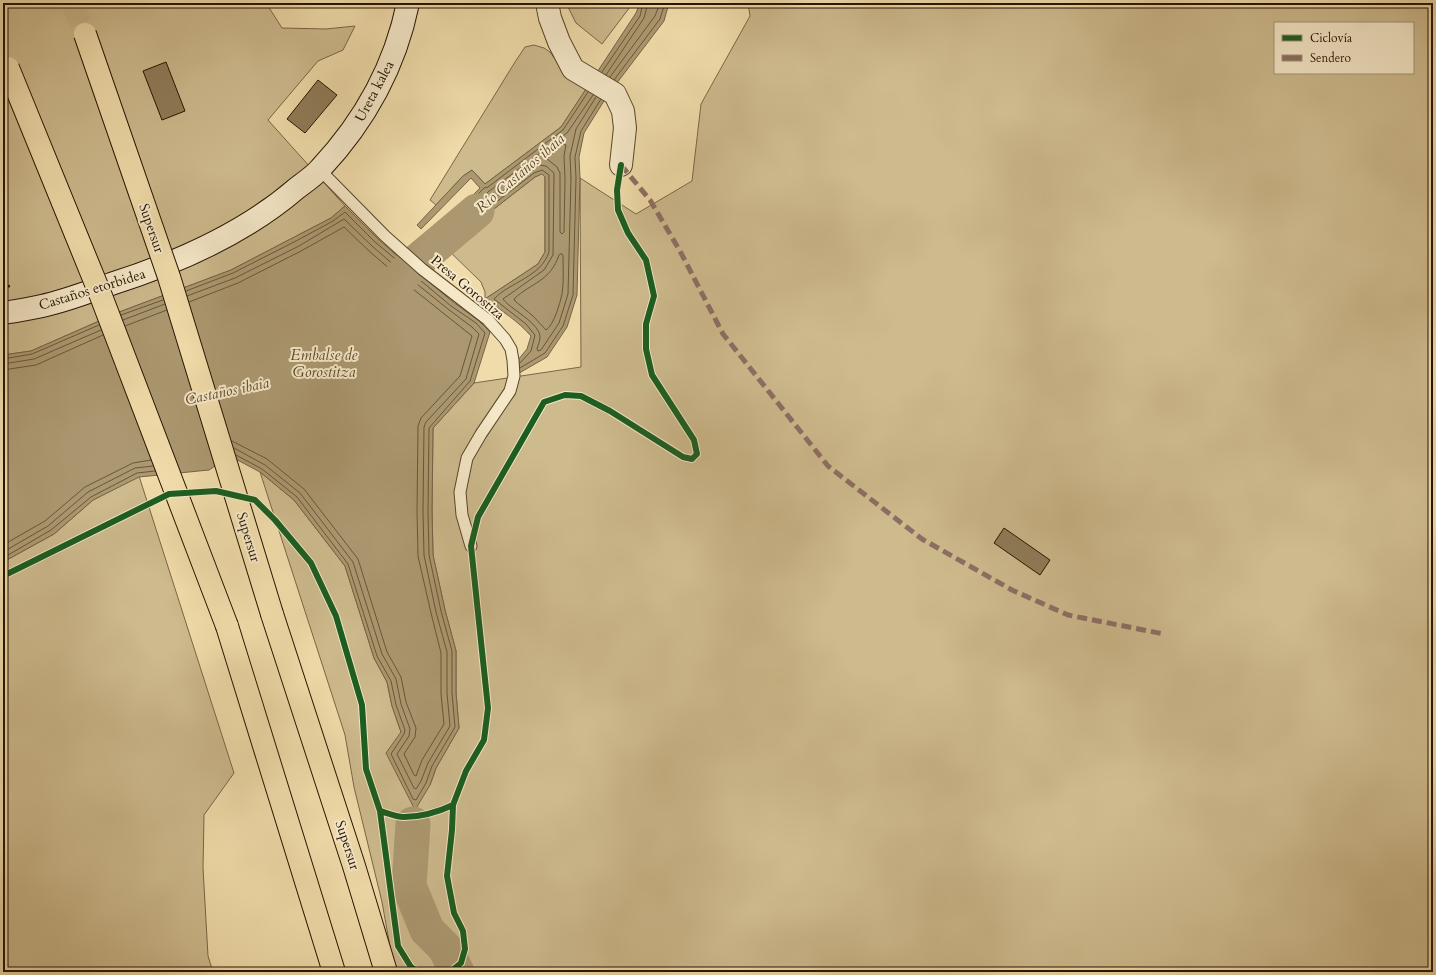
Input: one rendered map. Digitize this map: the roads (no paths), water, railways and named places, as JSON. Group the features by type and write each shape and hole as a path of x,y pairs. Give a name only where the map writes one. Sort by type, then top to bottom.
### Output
{"highway":[{"name":"Supersur","path":"85,34 169,277 272,614 354,866 386,972"},
{"path":"8,68 101,296 227,626 334,972"}],"street":[{"name":"Ureta kalea","path":"320,170 356,125 386,74 401,35 408,3"},
{"path":"548,3 550,18 559,42 573,69 615,94 623,112 625,128 621,165"},
{"name":"Castaños etorbidea","path":"3,313 42,306 144,274 192,254 237,230 280,203 320,170"}],"lane":[{"name":"Presa Gorostiza","path":"320,170 385,236 422,269 488,320 505,339 511,349 514,376 510,391 467,458 460,492 462,514 471,546"}],"water":[{"path":"640,3 669,3 664,21 607,96 584,133 579,157 580,178 577,295 567,327 547,357 514,376 518,360 527,349 531,336 504,312 485,299 538,264 545,252 545,177 542,174 535,177 445,247 432,236 480,188 471,178 421,229 417,225 463,176 472,170 485,184 561,127 636,13"},
{"name":"Embalse de Gorostitza","path":"345,206 378,239 402,260 408,269 422,276 453,302 478,320 490,332 474,383 433,428 433,555 456,651 456,693 459,728 436,768 430,785 415,810 386,753 401,732 392,706 387,682 374,658 345,566 294,500 260,472 230,456 209,470 139,477 93,500 54,534 3,562 3,355 31,351 122,311 231,270 331,218"}],"waterway":[{"name":"Río Castaños ibaia","path":"377,306 408,269 477,211"},
{"path":"413,824 409,886 427,930 445,948 457,972"}],"tunnel":[{"path":"72,3 85,34"}],"water label":[{"name":"Castaños ibaia","path":"227,391"}]}
